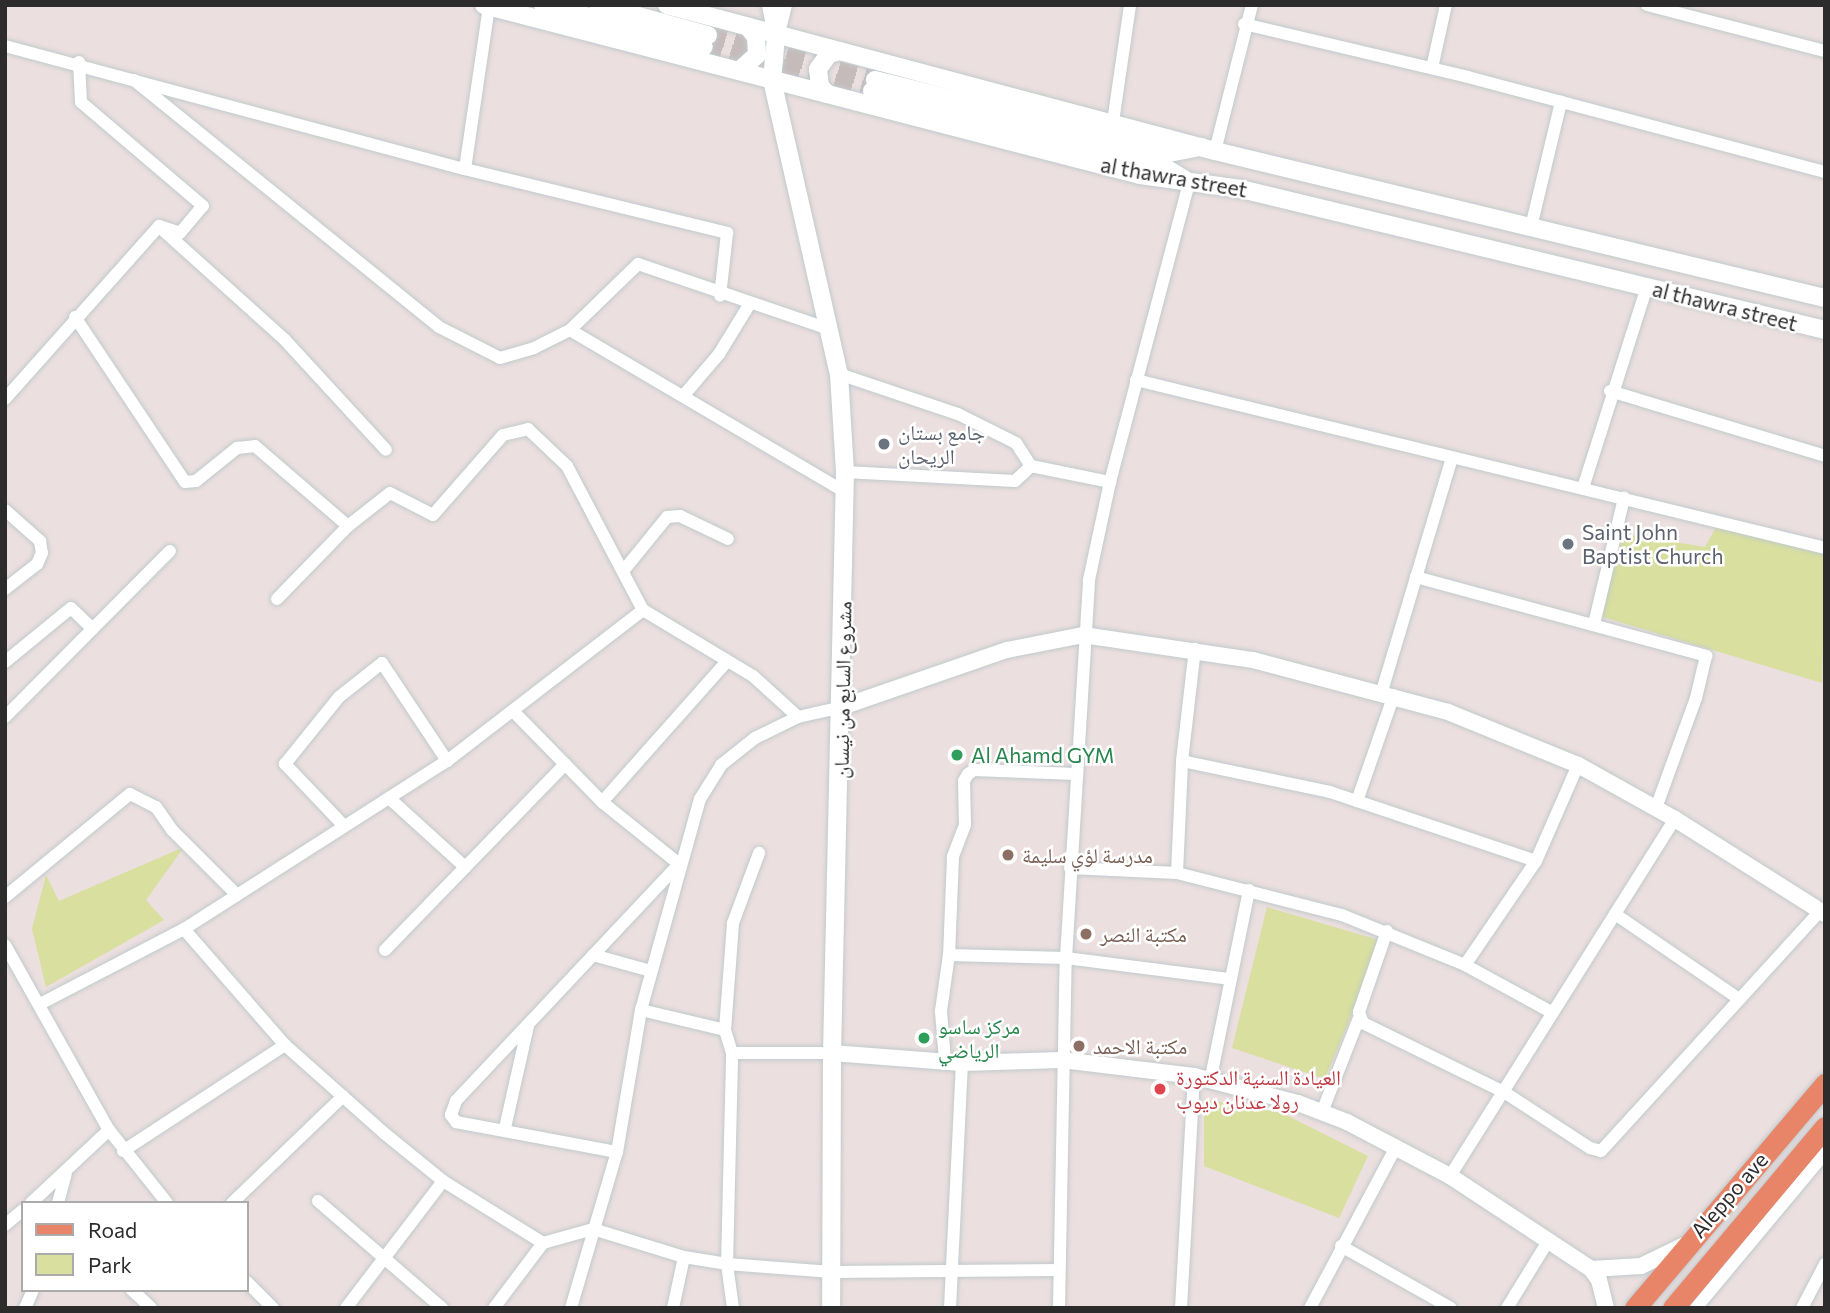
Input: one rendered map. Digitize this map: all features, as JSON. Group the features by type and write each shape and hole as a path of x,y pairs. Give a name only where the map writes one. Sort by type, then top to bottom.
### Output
{"main road":[{"path":"543,5 706,41 598,5"},
{"name":"al thawra street","path":"667,5 776,37 840,51 1208,149 1825,299"},
{"name":"al thawra street","path":"486,6 1189,184 1241,189 1825,330"},
{"path":"739,71 757,55 756,37 748,27"},
{"name":"مشروع السابع من نيسان","path":"776,37 772,80 839,374 845,472 842,707 832,1052 831,1308"},
{"path":"827,94 820,86 818,68 829,54 840,51"},
{"path":"1189,184 1164,167 874,85 1169,153 1208,149"},
{"name":"Aleppo ave","path":"1635,1308 1687,1243 1825,1084"},
{"name":"Aleppo ave","path":"1673,1308 1825,1127"}],"street":[{"path":"770,5 776,37"},
{"path":"776,37 784,5"},
{"path":"1112,122 1130,5"},
{"path":"1208,149 1252,5"},
{"path":"1432,68 1446,5"},
{"path":"1647,5 1825,51"},
{"path":"464,169 486,6"},
{"path":"1244,24 1432,68 1825,172"},
{"path":"5,46 79,62 134,80 464,169 727,233 720,296"},
{"path":"79,62 81,102 203,206 180,233 159,226"},
{"path":"134,80 439,327 500,358 534,348 570,330 638,264 720,296 829,329"},
{"path":"1531,227 1562,103"},
{"path":"1059,1308 1066,958 1083,635 1089,580 1110,482 1189,184"},
{"path":"5,399 75,317 159,226"},
{"path":"159,226 285,340 386,450"},
{"path":"1583,488 1610,391 1647,286"},
{"path":"684,395 719,354 749,304"},
{"path":"75,317 185,482 196,481 237,449 255,446 348,526"},
{"path":"570,330 845,492"},
{"path":"839,374 958,414 1016,443 1031,466 1110,482"},
{"path":"1136,380 1825,548"},
{"path":"1610,391 1825,456"},
{"path":"276,599 348,526 390,493 433,515 503,435 528,429 568,466 643,610 753,676 798,717"},
{"path":"1357,801 1388,693 1416,577 1452,458"},
{"path":"845,472 1015,481 1031,466"},
{"path":"1594,624 1624,498"},
{"path":"5,510 40,541 42,553 37,564 5,589"},
{"path":"624,570 667,517 680,516 728,539"},
{"path":"5,717 170,551"},
{"path":"1416,577 1706,656 1696,698 1656,808"},
{"path":"5,662 71,608 93,629"},
{"path":"40,1004 184,929 447,761 643,610"},
{"path":"570,1308 617,1152 641,1010 679,863 700,799 721,765 755,738 798,717 842,707 1007,650 1083,635 1195,649 1388,693 1578,765 1675,819 1822,912 1601,1151 1591,1148 1504,1092 1368,1027 1359,1018"},
{"path":"1177,873 1182,761 1195,649"},
{"path":"601,802 727,661"},
{"path":"344,826 285,764 339,697 382,663 447,761"},
{"path":"513,711 601,802 679,863"},
{"path":"1182,761 1357,801 1536,861"},
{"path":"385,950 565,764"},
{"path":"1465,965 1536,861 1578,765"},
{"path":"946,1061 941,1011 949,955 953,857 965,825 964,781 974,770 1075,774"},
{"path":"5,897 130,794 156,807 172,830 237,895"},
{"path":"388,798 465,867"},
{"path":"1450,1175 1675,819"},
{"path":"733,1308 727,1264 732,1053 725,1030 733,923 759,853"},
{"path":"617,1152 505,1128 456,1122 452,1107 679,863"},
{"path":"1070,869 1177,873 1249,890 1387,931 1465,965 1553,1013"},
{"path":"1181,1308 1202,1079 1231,979 1249,890"},
{"path":"1615,914 1739,999"},
{"path":"184,929 285,1045 343,1096 443,1181 543,1243"},
{"path":"1322,1112 1359,1018 1387,931"},
{"path":"5,944 108,1130 165,1201"},
{"path":"593,955 651,971"},
{"path":"949,955 1066,958 1231,979"},
{"path":"641,1010 725,1030"},
{"path":"505,1128 528,1024"},
{"path":"123,1151 285,1045"},
{"path":"732,1053 832,1052 962,1063 1062,1060 1256,1089 1322,1112 1450,1175 1591,1269 1599,1280 1606,1308"},
{"path":"950,1308 962,1063"},
{"path":"234,1201 343,1096"},
{"path":"33,1201 66,1174 108,1130"},
{"path":"1310,1308 1396,1147"},
{"path":"1696,1308 1825,1153"},
{"path":"59,1201 66,1174"},
{"path":"346,1308 386,1260 443,1181"},
{"path":"318,1201 442,1308"},
{"path":"5,1225 21,1212"},
{"path":"494,1308 543,1243 593,1229 684,1257 727,1264 832,1272 1059,1270"},
{"path":"1507,1308 1548,1241"},
{"path":"1591,1269 1642,1266 1687,1243"},
{"path":"1341,1246 1451,1308"},
{"path":"673,1308 684,1257"},
{"path":"1802,1308 1825,1264"},
{"path":"248,1283 273,1308"},
{"path":"25,1308 32,1292"},
{"path":"134,1292 151,1308"}],"green space":[{"path":"1716,527 1825,552 1822,683 1596,615 1620,533 1705,547"},
{"path":"184,847 146,900 164,920 46,987 32,929 46,875 59,901"},
{"path":"1267,907 1382,941 1325,1079 1232,1048"},
{"path":"1204,1099 1282,1113 1368,1156 1339,1218 1204,1166"}],"tunnel":[{"path":"708,35 875,80"},
{"path":"704,47 872,91"}],"place":[{"name":"جامع بستان الريحان","path":"884,444"},
{"name":"Saint John Baptist Church","path":"1568,544"},
{"name":"Al Ahamd GYM","path":"957,755"},
{"name":"مدرسة لؤي سليمة","path":"1008,855"},
{"name":"مكتبة النصر","path":"1086,934"},
{"name":"مركز ساسو الرياضي","path":"924,1038"},
{"name":"مكتبة الاحمد","path":"1079,1046"},
{"name":"العيادة السنية الدكتورة رولا عدنان ديوب","path":"1160,1089"}]}
